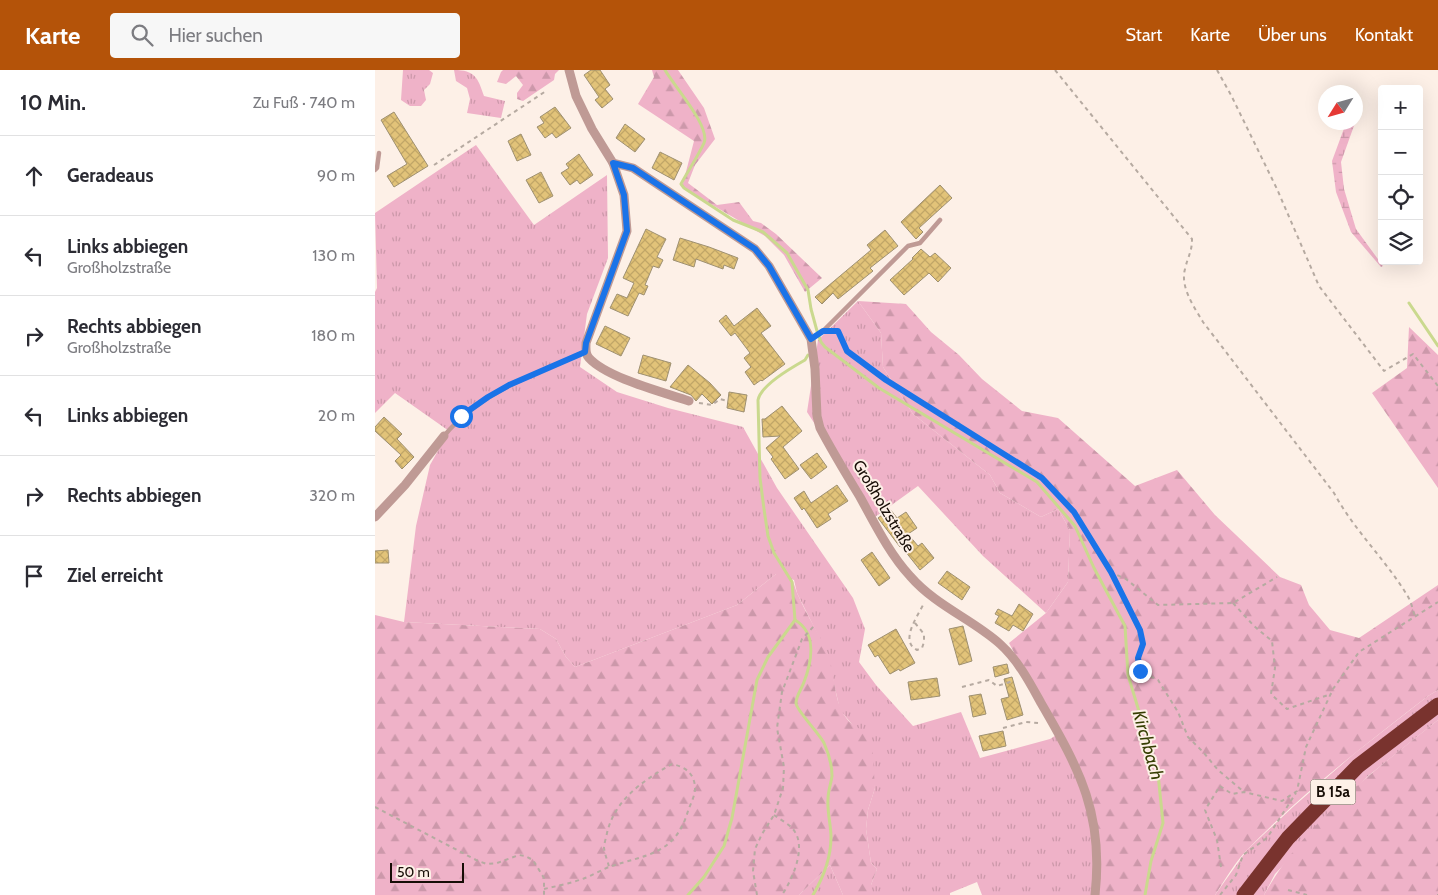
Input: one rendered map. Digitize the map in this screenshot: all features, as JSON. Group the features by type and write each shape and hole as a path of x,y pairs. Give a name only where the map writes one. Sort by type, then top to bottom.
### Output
{"highway":[{"name":"B 15a","path":"1244,895 1288,838 1357,766 1438,705"}],"street":[{"path":"569,70 576,96 592,129 613,163 624,195 627,231 586,343 585,352 589,358 625,380 689,401"},
{"name":"Großholzstraße","path":"613,163 633,168 755,249 769,266 811,339 815,370 817,416 820,428 894,555 909,575 929,594 1001,644 1018,666 1050,718 1078,770 1087,791 1092,812 1096,845 1095,895"},
{"path":"375,517 405,486 444,436"}],"lane":[{"path":"375,170 379,153"},
{"path":"811,339 823,331 908,246 920,243 940,220"},
{"path":"444,436 461,416 488,397 509,385 585,352"}],"path":[{"path":"1055,70 1192,239 1192,250 1184,270 1187,295 1203,322 1334,493 1346,515 1366,538 1408,596 1415,617"},
{"path":"1217,70 1277,189 1319,286 1384,371 1413,354 1438,386"},
{"path":"434,165 546,91"},
{"path":"823,331 838,331 847,351 886,380 1042,478 1074,512 1111,572 1140,630 1143,644 1138,658 1140,671 1158,680 1178,712 1188,737 1205,753 1218,770 1244,792"},
{"path":"689,401 712,405 721,399 728,401"},
{"path":"1111,572 1126,579 1159,605 1233,603 1277,577"},
{"path":"915,623 924,634 925,642 922,648 917,650 913,648 909,641 909,636 915,623 929,594"},
{"path":"1220,895 1236,875 1243,855 1267,838 1297,791 1306,747 1331,694 1359,652 1438,602"},
{"path":"1233,603 1254,626 1272,641 1275,668 1271,694 1287,709 1331,694"},
{"path":"757,895 753,871 755,849 774,815 783,788 784,767 777,728 782,692 787,673 802,639 815,626"},
{"path":"962,687 989,680 997,686 1013,681"},
{"path":"1003,728 1026,722 1038,723"},
{"path":"544,889 584,878 657,852 675,840 687,816 695,790 693,776 683,766 672,764 653,774 633,789 617,808 609,825 604,848 609,868"},
{"path":"1221,866 1217,840 1205,810 1220,786 1232,794 1244,792 1282,801 1297,791"},
{"path":"375,807 478,861 487,864 497,863 519,855 533,860 544,878 544,895"},
{"path":"774,815 795,831 799,841 795,872 782,895"},
{"path":"1288,890 1307,895"}],"green space":[{"path":"403,70 429,70 433,73 430,84 424,90 426,100 421,106 410,106 401,100"},
{"path":"454,70 461,70 475,76 484,96 505,101 501,118 467,113 470,99 467,88 456,81"},
{"path":"503,70 559,70 555,74 554,80 523,101 517,99 517,93 523,85 516,76 506,84 497,82"},
{"path":"652,70 678,70 704,108 715,139 695,165 688,183 717,205 739,202 753,221 761,223 776,234 822,278 805,292 784,255 765,236 682,187 694,141 638,104 654,77"},
{"path":"1343,130 1352,130 1341,162 1344,189 1356,229 1378,259 1378,264 1351,232 1336,192 1332,161"},
{"path":"476,145 534,225 607,175 608,258 587,314 580,367 617,392 668,408 743,427 777,488 853,598 865,629 859,662 876,685 913,726 961,712 980,758 1050,739 1058,734 1089,793 1096,895 982,895 977,882 950,893 950,895 871,895 871,885 877,869 871,863 866,829 868,810 875,788 856,729 840,710 827,653 797,593 794,580 776,574 737,605 575,667 566,657 556,639 540,629 404,622 416,526 430,465 449,431 395,393 375,413 375,292 377,288 375,213"},
{"path":"858,301 881,333 883,367 913,414 990,475 1000,493 1041,517 1058,509 1070,530 1068,582 1046,613 983,556 918,486 875,517 807,412 818,340"},
{"path":"858,301 906,304 931,332 959,355 982,379 1022,411 1058,418 1135,486 1177,470 1215,515 1280,577 1301,585 1309,605 1330,630 1359,638 1438,585 1438,690 1358,750 1269,828 1243,854 1215,895 1096,895 1089,793 1009,643 1046,613 1068,582 1070,530 1058,509 1041,517 1000,493 990,475 913,414 883,367 881,333"},
{"path":"1409,327 1438,355 1438,488 1372,393 1407,368"},
{"path":"776,574 788,574 792,579 797,594 827,652 841,709 847,719 868,732 872,742 875,788 868,810 866,829 871,863 877,869 871,885 871,895 843,895 830,865 799,895 375,895 375,615 404,622 540,629 556,639 566,657 575,667 737,605"},
{"path":"1438,690 1438,720 1368,776 1275,874 1264,895 1215,895 1247,850 1294,806 1355,753"},
{"path":"1438,720 1438,895 1264,895 1280,869 1320,822 1390,758"},
{"path":"830,865 843,895 799,895"}],"building":[{"path":"591,70 600,70 610,85 605,89 613,99 602,108 595,100 599,97 584,75"},
{"path":"555,107 571,128 556,138 552,133 545,138 537,127 544,123 540,117"},
{"path":"394,112 428,166 394,187 387,176 407,164 381,120"},
{"path":"625,124 645,139 635,152 616,138"},
{"path":"521,134 531,155 517,161 508,141"},
{"path":"660,152 682,163 674,180 652,168"},
{"path":"579,154 593,175 580,184 577,180 570,185 561,173 569,168 566,164"},
{"path":"541,172 553,196 539,203 526,180"},
{"path":"940,185 952,198 919,228 923,232 916,239 901,222"},
{"path":"646,229 666,239 657,257 663,260 659,268 653,266 645,285 648,286 644,295 639,293 628,316 610,308 617,294 627,298 634,283 623,278"},
{"path":"885,230 898,246 870,268 873,271 838,299 833,293 822,304 815,297 871,250 867,245"},
{"path":"680,238 738,258 734,269 724,265 723,269 696,259 694,267 673,260"},
{"path":"921,249 930,257 935,253 951,268 938,282 929,273 904,295 890,280"},
{"path":"757,308 771,326 761,333 785,364 754,385 745,372 751,367 744,358 750,353 735,333 731,336 719,321 726,315 734,326"},
{"path":"605,326 630,338 621,356 596,344"},
{"path":"643,355 671,363 666,381 638,373"},
{"path":"688,365 721,395 712,404 702,394 696,401 691,395 670,387"},
{"path":"729,392 747,395 744,412 727,408"},
{"path":"782,406 802,431 783,447 799,469 785,479 766,448 780,436 763,437 762,419 765,419"},
{"path":"384,417 402,434 397,439 414,457 402,469 395,461 401,455 375,431 375,427"},
{"path":"817,453 827,467 811,479 800,465"},
{"path":"837,485 848,501 828,514 831,519 817,528 804,508 802,510 794,498 804,491 811,503"},
{"path":"890,509 897,518 906,512 917,528 908,534 918,546 922,543 934,558 920,570 878,518"},
{"path":"388,550 389,563 375,563 375,551"},
{"path":"872,552 890,578 879,586 861,560"},
{"path":"947,571 970,587 962,600 938,583"},
{"path":"1019,604 1033,614 1023,631 1013,625 1009,631 995,623 999,616 995,614 998,609 1012,616"},
{"path":"963,626 972,661 959,665 949,629"},
{"path":"896,629 915,663 890,674 878,655 875,657 868,645"},
{"path":"1007,664 1009,673 995,677 993,667"},
{"path":"1012,677 1023,715 1007,720 1001,699 1009,697 1004,679"},
{"path":"937,678 940,696 911,700 908,682"},
{"path":"981,694 986,714 973,717 969,696"},
{"path":"1003,731 1006,746 983,751 979,736"}],"waterway":[{"name":"Kirchbach","path":"665,70 691,106 705,136 702,148 681,184 684,188 733,220 763,232 787,253 808,290 817,331 825,347 879,388 1037,482 1075,526 1094,568 1125,626 1128,675 1158,774 1163,823 1151,861 1145,895"},
{"path":"1409,303 1438,346"},
{"path":"688,895 704,877 724,846 732,818 757,680 768,657 795,620 792,582 774,553 768,536 760,478 758,400 760,394 770,383 805,360 808,355"},
{"path":"795,620 807,632 811,648 807,674 796,703 824,743 832,772 828,793 831,837 830,852 820,882 813,895"}],"route":[{"path":"461,416 509,385 585,352 586,343 627,231 624,195 613,163 633,168 755,249 769,266 811,339 823,331 838,331 847,351 886,380 1042,478 1074,512 1111,572 1140,630 1143,644 1138,658 1140,671"}]}
